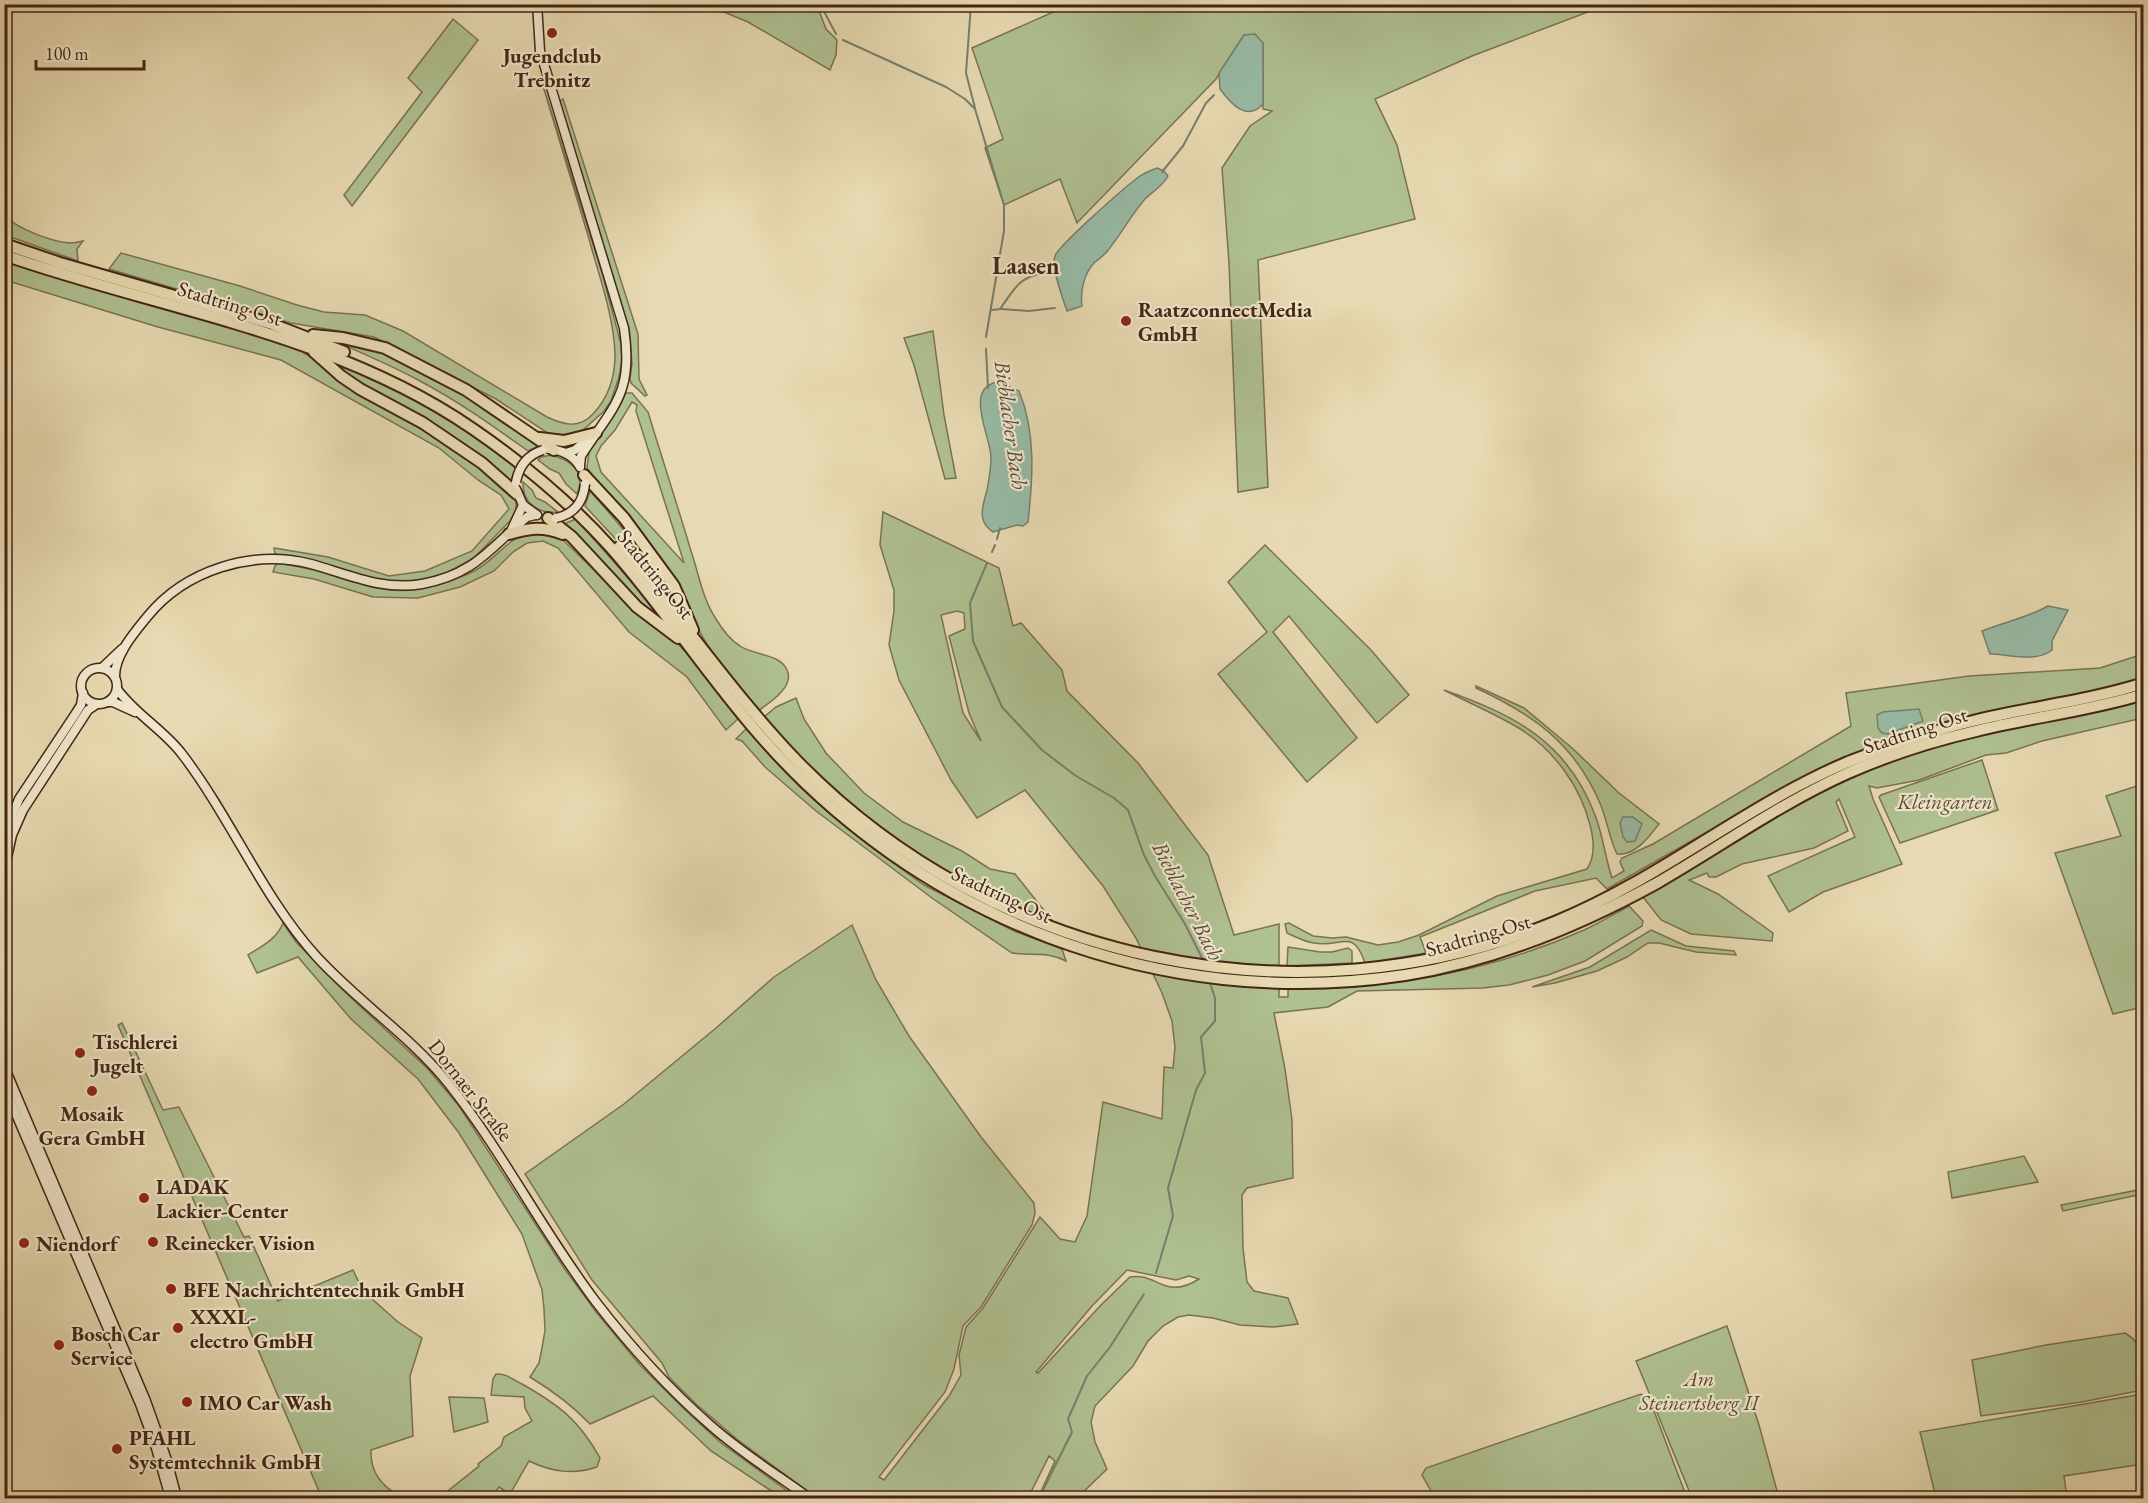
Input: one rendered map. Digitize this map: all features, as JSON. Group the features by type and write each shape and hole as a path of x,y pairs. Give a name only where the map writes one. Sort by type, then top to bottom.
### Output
{"highway":[{"name":"Stadtring Ost","path":"6,250 300,334 404,380 474,421 519,453 585,510 610,536 692,642 734,705 788,766 847,822 918,873 976,906 1019,921 1097,954 1172,972 1249,981 1409,974 1492,954 1542,938 1598,914 1815,789 1887,757 1976,731 2144,694"},
{"name":"Stadtring Ost","path":"6,250 307,347 362,367 401,386 471,427 549,487 607,543 692,642"},
{"path":"300,334 343,338 385,348 466,390 537,437 549,450"},
{"path":"307,347 341,376 423,423 513,488 517,488"},
{"path":"537,437 564,441 596,433"},
{"path":"583,475 624,518 674,586 692,642"},
{"path":"552,518 637,607 692,642"},
{"path":"509,534 537,527 552,529 572,537"},
{"name":"Stadtring Ost","path":"1315,977 1447,956 1500,942 1594,905 1644,878 1788,792 1845,764 1930,732 2109,693 2144,683"}],"main road":[{"path":"537,4 540,51 624,328 628,352 624,384 616,404 581,456 583,475 583,497 577,507 568,514 552,518 535,515 523,505 517,488 519,471 524,462 533,454 549,450 566,453 574,458 583,475"},
{"path":"566,453 575,450 596,433"},
{"path":"509,534 523,505"},
{"path":"4,836 20,799 81,705 81,687 85,675 102,668 126,645 165,598 186,583 222,566 255,560 288,560 366,582 409,585 444,578 468,568 488,554 527,518 535,515"},
{"path":"4,871 12,835 23,810 88,710 97,704 108,702 116,695 116,668 126,645"},
{"path":"102,668 115,676"},
{"name":"Dornaer Straße","path":"117,689 181,752 260,877 315,955 411,1043 476,1118 594,1299 619,1331 679,1396 711,1426 809,1498"},
{"path":"82,693 88,700 97,704"},
{"name":"Dornaer Straße","path":"108,702 113,702 143,716"},
{"path":"4,1066 146,1401 167,1460 177,1498"},
{"path":"4,1086 146,1419 170,1498"}],"green space":[{"path":"159,4 210,5 206,8 156,11"},
{"path":"707,5 817,5 826,29 837,40 836,55 830,70 748,22"},
{"path":"1069,5 1606,5 1472,56 1375,99 1397,145 1415,219 1258,260 1268,487 1238,492 1229,263 1222,168 1250,126 1272,111 1263,109 1263,43 1244,35 1216,79 1077,223 1060,179 1004,205 985,148 1003,139 972,48"},
{"path":"453,19 478,40 352,206 344,195 422,92 408,78"},
{"path":"540,76 602,273 621,344 622,359 619,377 611,401 604,411 581,432 560,436 549,434 496,399 374,337 291,323 109,269 121,253 324,312 365,315 403,331 547,417 565,424 582,422 598,408 610,387 615,363 614,340 601,282"},
{"path":"563,99 638,334 639,379 647,395 645,396 631,383 629,328 557,103"},
{"path":"5,216 26,230 44,237 69,243 83,241 77,249 78,261 8,236 5,233"},
{"path":"4,260 295,347 485,470 513,495 516,510 510,521 474,558 448,572 421,580 395,582 368,578 302,558 275,554 274,548 328,557 389,576 425,571 472,551 509,509 501,495 478,480 439,448 281,360 158,327 5,280"},
{"path":"933,331 944,415 956,478 945,479 914,365 904,338"},
{"path":"332,340 365,346 397,358 451,387 540,445 528,451 434,389 387,364"},
{"path":"330,360 418,401 473,435 516,467 510,482 358,383"},
{"path":"626,393 632,393 648,412 704,594 718,623 736,644 779,661 787,670 789,676 780,694 758,711 719,663 695,624 689,609 587,468 589,452","holes":["632,402 637,405 636,411 684,563 601,472 596,456"]},
{"path":"551,455 565,460 575,468 580,479 577,494 566,484 559,473 538,460"},
{"path":"523,482 532,490 536,498 558,512 544,511 533,506 525,496"},
{"path":"590,491 650,565 679,614 635,560 585,506"},
{"path":"883,512 999,568 1013,626 1021,623 1062,670 1067,691 1138,763 1208,855 1234,935 1279,924 1279,997 1288,997 1288,989 1401,982 1476,967 1549,944 1590,927 1629,906 1643,921 1642,926 1585,961 1548,975 1509,985 1483,988 1357,991 1328,1007 1274,1013 1292,1120 1293,1178 1247,1188 1242,1195 1243,1248 1247,1282 1254,1291 1288,1298 1298,1324 1274,1327 1240,1325 1189,1315 1178,1317 1163,1326 1148,1341 1133,1366 1095,1406 1091,1422 1095,1442 1107,1469 1077,1498 1038,1498 1055,1461 1049,1456 1028,1498 817,1498 738,1440 669,1377 662,1363 592,1280 525,1174 624,1104 774,977 852,925 876,980 909,1036 981,1137 1034,1203 1035,1213 1032,1225 981,1307 963,1326 954,1369 945,1392 879,1477 884,1480 949,1396 961,1375 959,1355 966,1327 983,1308 1040,1217 1060,1239 1075,1242 1087,1216 1103,1102 1162,1119 1164,1067 1173,1068 1175,1047 1172,1021 1162,993 1136,938 1103,886 1025,790 977,818 951,780 899,680 889,645 894,611 894,590 880,545","holes":["957,611 964,613 965,629 949,636 969,713 981,741 963,713 941,615","1127,1270 1176,1280 1189,1276 1199,1279 1187,1285 1169,1287 1148,1278 1130,1277 1038,1373 1036,1372 1092,1306"]},
{"path":"576,519 668,626 644,611 561,525"},
{"path":"532,531 555,535 564,541 646,620 678,644 697,664 739,718 726,730 687,677 629,632 558,548 543,541 527,543 513,552 494,571 460,587 418,598 373,597 314,579 273,572 278,563 389,590 417,589 446,582 477,570 515,539"},
{"path":"1265,545 1371,650 1409,695 1377,723 1289,616 1273,632 1357,738 1307,782 1218,674 1267,632 1228,582"},
{"path":"2143,654 2143,680 1784,788 1607,889 1596,878 1535,891 1420,937 1426,953 1365,963 1356,945 1351,942 1314,943 1287,933 1285,924 1289,923 1313,936 1346,937 1378,945 1398,942 1419,935 1497,896 1587,869 1592,859 1593,848 1590,825 1573,784 1556,760 1522,730 1444,690 1515,721 1553,750 1583,789 1595,815 1612,878 1624,871 1620,862 1622,858 1653,844 1851,726 1846,693 1969,676 2100,668"},
{"path":"1476,686 1524,708 1572,748 1619,793 1659,824 1636,849 1617,854 1599,801 1577,762 1549,732 1515,708"},
{"path":"796,698 804,719 826,753 864,793 903,822 962,851 990,869 1015,874 1051,919 996,898 944,870 895,838 819,778 763,718 776,707"},
{"path":"2143,699 2143,718 2042,741 2006,753 1986,755 1919,780 1877,788 1869,786 1902,864 1823,892 1789,912 1768,876 1855,837 1839,799 1836,802 1848,831 1814,848 1742,864 1716,877 1709,877 1707,873 1689,880 1718,894 1773,933 1772,941 1691,934 1661,920 1643,897 1787,810 1861,773 1939,746 2092,713"},
{"path":"747,728 799,786 875,850 924,885 1014,931 1062,949 1066,961 1046,955 1012,953 932,898 816,811 765,767 742,741 736,739"},
{"name":"Kleingarten","path":"1982,760 1998,810 1900,843 1879,797"},
{"path":"2143,784 2143,1007 2113,1014 2055,853 2121,836 2106,796"},
{"path":"283,923 296,942 346,993 427,1068 459,1106 564,1268 596,1312 640,1365 721,1443 797,1498 782,1498 711,1451 653,1396 590,1424 562,1399 530,1377 539,1363 545,1330 544,1309 542,1290 522,1234 459,1133 418,1079 351,1019 298,957 257,973 248,955 273,938"},
{"path":"1651,930 1686,946 1734,951 1736,955 1696,952 1659,943 1648,943 1627,957 1597,971 1532,987 1590,967"},
{"path":"1288,947 1320,952 1348,948 1352,951 1352,963 1287,966"},
{"path":"122,1023 163,1110 179,1107 244,1237 249,1236 278,1301 353,1270 363,1291 398,1322 422,1338 410,1376 413,1436 371,1450 372,1465 378,1477 400,1498 322,1498 118,1025"},
{"path":"2024,1156 2038,1182 1952,1198 1948,1172"},
{"path":"2143,1189 2143,1194 2063,1211 2061,1205"},
{"name":"Am Steinertsberg II","path":"1727,1326 1759,1425 1779,1498 1692,1498 1636,1361"},
{"path":"2125,1333 2138,1344 2141,1351 2144,1366 2143,1390 2082,1402 1981,1416 1972,1360 2046,1345"},
{"path":"496,1374 506,1376 547,1399 576,1423 600,1458 597,1467 571,1472 546,1468 529,1461 510,1494 499,1487 490,1498 452,1498 448,1491 501,1446 504,1437 532,1421 525,1408 524,1397 491,1395"},
{"path":"1641,1394 1651,1403 1687,1498 1435,1498 1422,1475 1426,1468"},
{"path":"2143,1394 2143,1464 2064,1476 2067,1498 1936,1498 1920,1432"},
{"path":"449,1397 484,1398 488,1422 454,1432"}],"water":[{"path":"1255,34 1263,43 1263,104 1257,109 1245,111 1234,105 1220,89 1219,73 1244,35"},
{"path":"1157,168 1168,176 1166,180 1145,199 1107,251 1091,266 1084,282 1082,306 1067,311 1056,276 1055,256 1119,193 1148,171"},
{"path":"998,382 1019,391 1031,439 1032,472 1028,522 1023,526 1017,525 993,532 984,523 982,513 991,457 980,403 982,393 988,386"},
{"path":"2048,606 2068,610 2052,641 2052,650 2046,654 2031,657 1990,654 1982,631 2032,614"},
{"path":"1919,709 1923,721 1888,734 1882,733 1878,728 1877,715 1883,712"},
{"path":"1623,817 1633,817 1642,824 1635,841 1627,842 1623,837 1620,823"}],"waterway":[{"name":"Bieblacher Bach","path":"820,4 836,34"},
{"path":"971,4 966,73 975,108"},
{"name":"Bieblacher Bach","path":"843,40 946,87 965,99 975,109 1004,205 1004,231 986,337"},
{"path":"1162,172 1183,146 1206,103 1214,95"},
{"path":"992,310 1000,309 1014,289 1024,280 1048,272"},
{"path":"1001,309 1029,311 1055,308"},
{"name":"Bieblacher Bach","path":"986,349 988,388"},
{"name":"Bieblacher Bach","path":"997,539 1000,528"},
{"name":"Bieblacher Bach","path":"992,552 995,545"},
{"name":"Bieblacher Bach","path":"987,563 970,603 973,641 1002,707 1042,750 1076,776 1114,798 1128,810 1144,855 1185,924 1203,960"},
{"name":"Bieblacher Bach","path":"1156,1273 1173,1216 1168,1188 1196,1090 1205,1073 1201,1037 1215,1021 1215,998 1209,980"},
{"name":"Bieblacher Bach","path":"1039,1498 1072,1432 1068,1419 1087,1376 1110,1347 1144,1294"}],"place":[{"name":"Jugendclub Trebnitz","path":"552,33"},
{"name":"RaatzconnectMedia GmbH","path":"1126,321"},
{"name":"Tischlerei Jugelt","path":"80,1053"},
{"name":"Mosaik Gera GmbH","path":"92,1091"},
{"name":"LADAK Lackier-Center","path":"144,1198"},
{"name":"Reinecker Vision","path":"153,1242"},
{"name":"Niendorf","path":"24,1243"},
{"name":"BFE Nachrichtentechnik GmbH","path":"171,1289"},
{"name":"XXXL- electro GmbH","path":"178,1328"},
{"name":"Bosch Car Service","path":"59,1345"},
{"name":"IMO Car Wash","path":"187,1402"},
{"name":"PFAHL Systemtechnik GmbH","path":"117,1449"}],"district":[{"name":"Laasen","path":"1026,265"}]}
